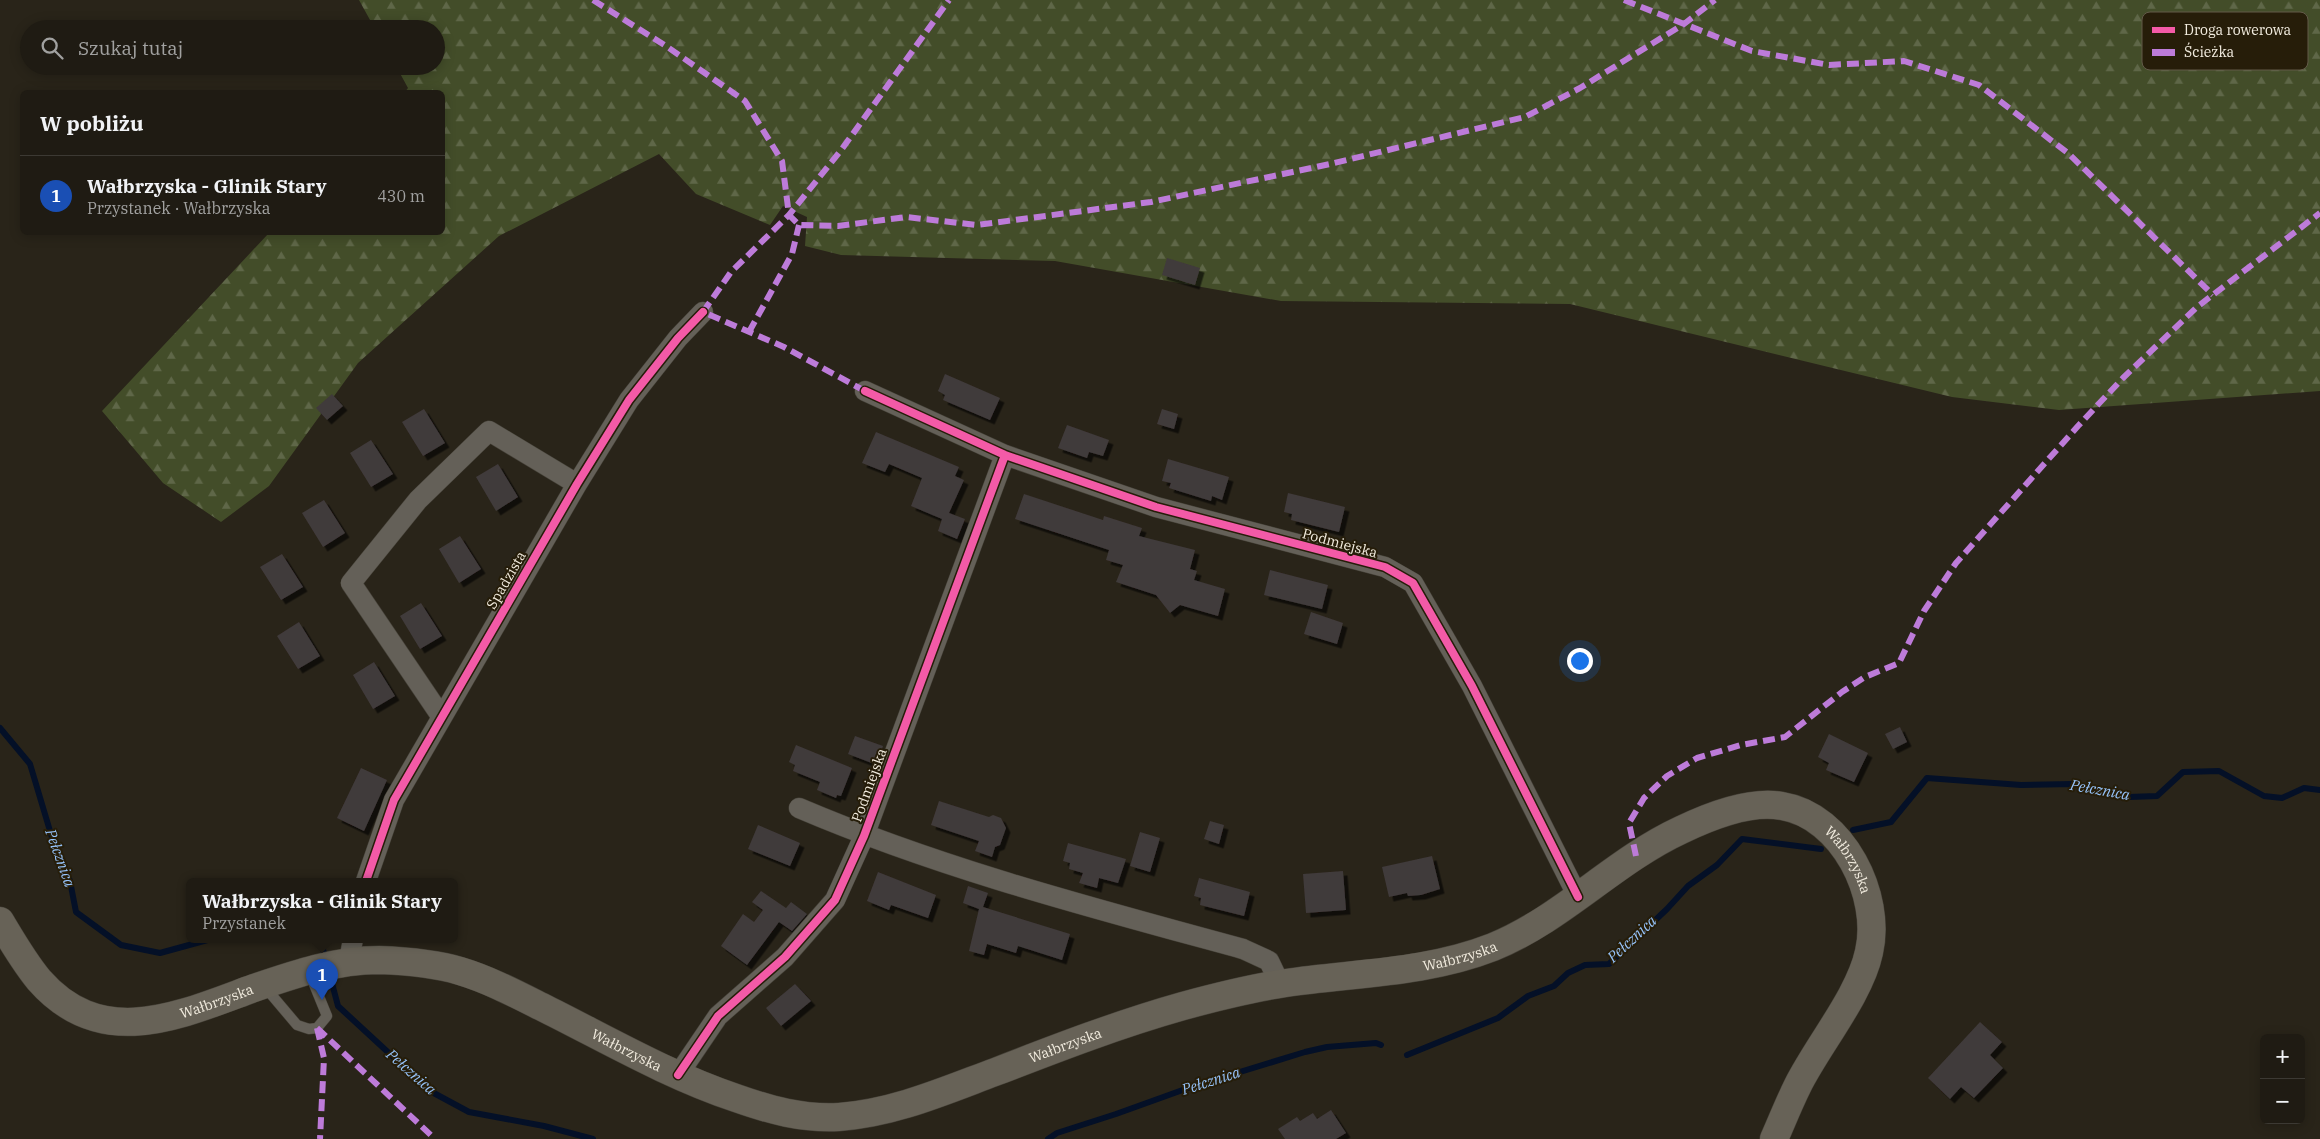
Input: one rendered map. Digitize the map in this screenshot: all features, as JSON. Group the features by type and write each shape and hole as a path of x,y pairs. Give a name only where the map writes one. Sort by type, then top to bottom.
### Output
{"main road":[{"name":"Wałbrzyska","path":"0,921 40,981 62,1001 81,1013 105,1020 129,1023 178,1016 263,985 311,970 348,954 381,960 432,964 490,982 678,1075 723,1094 777,1112 830,1118 864,1115 904,1105 1082,1039 1174,1009 1280,984 1436,964 1492,947 1538,924 1636,856 1680,830 1730,811 1757,806 1783,806 1810,816 1829,828 1850,857 1867,890 1873,920 1869,956 1850,998 1798,1085 1774,1139"}],"street":[{"name":"Spadzista","path":"367,878 394,800 577,484 629,400 678,338 703,312"},
{"name":"Podmiejska","path":"865,391 1005,455 1156,507 1385,567 1413,584 1472,686 1578,897"},
{"path":"441,716 351,582 418,500 489,430 577,484"},
{"name":"Podmiejska","path":"678,1075 718,1016 785,957 835,900 864,836 1005,455"},
{"name":"Podmiejska","path":"799,808 864,836 990,879 1243,949 1269,960 1280,984"}],"lane":[{"path":"263,985 297,1025 309,1029 317,1028 327,1016 311,970"}],"green space":[{"path":"359,0 2320,0 2320,391 2059,410 1952,397 1570,304 1281,301 1055,261 841,255 805,246 807,217 783,206 770,225 696,194 659,154 499,236 358,363 269,486 221,522 163,483 102,411 267,235 445,235 445,90 406,90 408,88 401,75 445,75 445,20 370,20"}],"building":[{"path":"1167,258 1200,268 1195,285 1162,275"},
{"path":"945,374 1000,398 990,420 943,400 945,395 938,391"},
{"path":"332,394 343,406 327,420 316,408"},
{"path":"424,409 445,443 423,456 402,422"},
{"path":"1162,409 1178,414 1174,429 1157,424"},
{"path":"1067,425 1109,440 1103,456 1089,452 1087,458 1058,448"},
{"path":"876,432 959,467 955,476 964,480 949,513 965,519 957,539 938,531 942,519 911,506 922,478 889,464 885,472 862,463"},
{"path":"371,440 393,474 371,487 350,453"},
{"path":"1168,459 1229,477 1222,500 1212,496 1211,501 1169,488 1171,483 1162,481"},
{"path":"498,464 518,497 496,511 476,477"},
{"path":"1288,493 1345,507 1339,532 1291,520 1292,514 1284,512"},
{"path":"1024,494 1103,520 1104,516 1142,528 1139,536 1195,550 1190,569 1197,571 1194,580 1225,589 1218,616 1180,605 1170,613 1156,595 1116,582 1123,565 1106,560 1109,550 1015,519"},
{"path":"324,500 345,533 323,547 302,513"},
{"path":"460,536 481,569 459,583 439,549"},
{"path":"282,554 303,587 281,600 260,567"},
{"path":"1270,570 1328,585 1322,609 1264,595"},
{"path":"421,603 442,636 420,649 400,616"},
{"path":"1311,612 1343,623 1337,644 1304,634"},
{"path":"299,622 320,656 298,669 277,636"},
{"path":"374,662 395,696 373,709 353,675"},
{"path":"1900,727 1907,742 1893,749 1885,734"},
{"path":"1829,734 1868,753 1854,782 1826,770 1829,763 1818,757"},
{"path":"855,736 883,746 877,765 848,754"},
{"path":"796,745 852,768 841,796 837,795 836,798 817,790 820,782 793,771 795,765 789,762"},
{"path":"361,768 387,780 364,831 337,818"},
{"path":"939,801 989,817 993,815 1001,818 1006,828 1000,845 995,847 992,857 975,851 979,841 931,825"},
{"path":"1210,821 1224,825 1219,844 1204,839"},
{"path":"758,825 800,843 790,866 748,849"},
{"path":"1140,832 1160,838 1150,872 1130,866"},
{"path":"1068,843 1126,859 1118,883 1099,878 1097,888 1079,883 1083,873 1069,869 1070,863 1063,861"},
{"path":"1432,856 1440,889 1421,895 1408,896 1407,893 1389,897 1382,867"},
{"path":"1343,871 1346,910 1306,913 1303,874"},
{"path":"878,872 936,895 928,918 891,905 889,910 867,901"},
{"path":"1199,878 1250,892 1244,916 1200,905 1201,898 1194,896"},
{"path":"968,886 988,893 983,907 1070,934 1062,960 1018,946 1016,953 987,944 984,955 969,951 979,909 963,903"},
{"path":"761,891 786,908 791,902 807,914 792,931 779,922 747,965 721,946 743,914 754,922 763,910 752,902"},
{"path":"795,984 811,1001 781,1026 766,1008"},
{"path":"1980,1022 2002,1042 1990,1055 2003,1068 1974,1098 1961,1087 1950,1099 1928,1078"},
{"path":"1331,1110 1346,1133 1336,1139 1285,1139 1278,1129 1297,1117 1300,1121 1313,1113 1317,1119"}],"waterway":[{"name":"Pełcznica","path":"0,728 30,764 53,841 70,881 76,912 121,945 160,953 196,943"},
{"name":"Pełcznica","path":"1853,830 1891,822 1927,778 2021,785 2073,784 2129,797 2157,796 2183,772 2219,771 2264,796 2282,798 2304,788 2320,790"},
{"name":"Pełcznica","path":"1407,1055 1498,1018 1528,996 1554,986 1568,973 1585,965 1609,964 1667,909 1688,886 1717,865 1742,839 1821,849"},
{"name":"Pełcznica","path":"321,943 326,960"},
{"name":"Pełcznica","path":"329,972 338,1006 430,1091 469,1112 544,1126 593,1139"},
{"name":"Pełcznica","path":"1048,1139 1057,1133 1191,1087 1305,1052 1327,1047 1376,1043 1381,1045"}],"marked path":[{"path":"593,0 666,46 745,101 782,161 789,215 799,225 838,226 906,217 977,225 1151,202 1330,164 1525,117 1580,88 1684,24 1715,0"},
{"path":"865,391 784,347 703,312 731,272 789,215 842,149 949,0"},
{"path":"1624,0 1752,51 1829,65 1904,61 1979,85 2069,154 2213,295"},
{"path":"1636,856 1629,823 1644,798 1667,776 1697,758 1741,745 1785,737 1842,692 1865,677 1899,663 1924,611 1956,563 2078,426 2123,378 2197,307 2320,213"},
{"path":"749,332 792,254 799,225"},
{"path":"317,1028 435,1139"},
{"path":"317,1028 324,1058 320,1139"}],"cycle path":[{"path":"367,878 394,800 577,484 629,400 678,338 703,312"},
{"path":"865,391 1005,455 1156,507 1385,567 1413,583 1472,686 1578,897"},
{"path":"678,1075 718,1016 785,957 835,900 864,836 1005,455"}],"place":[{"name":"Wałbrzyska - Glinik Stary","path":"322,1000"}]}
